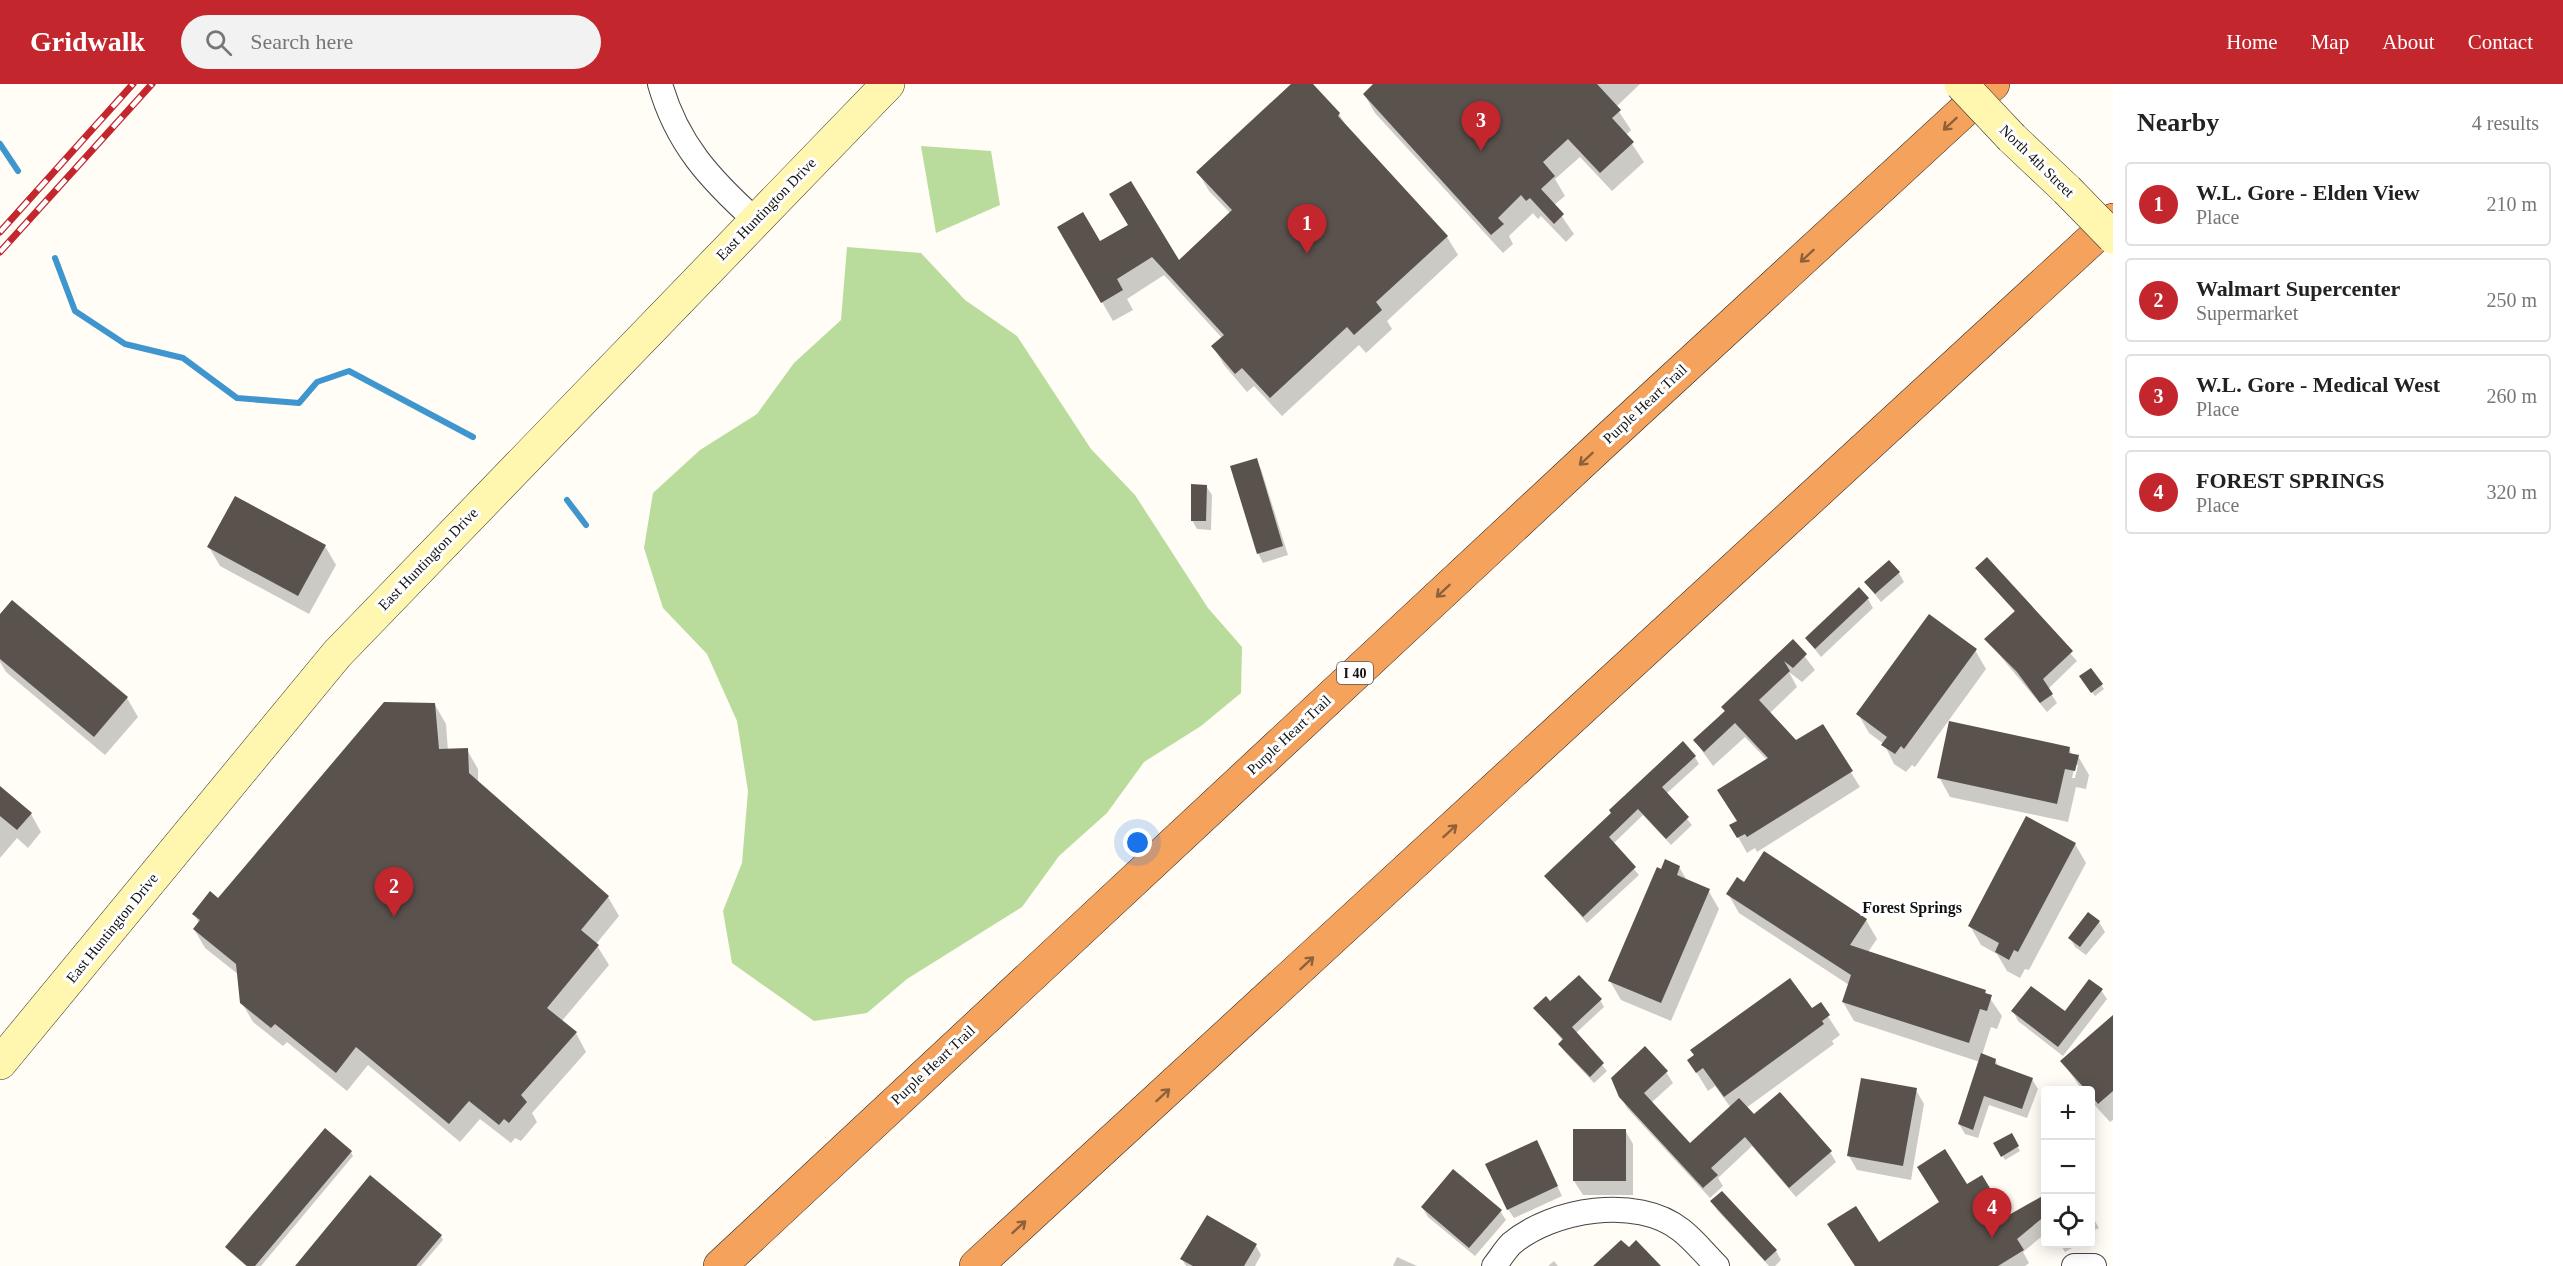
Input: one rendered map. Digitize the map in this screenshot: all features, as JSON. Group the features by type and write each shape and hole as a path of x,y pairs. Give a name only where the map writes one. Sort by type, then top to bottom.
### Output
{"highway":[{"name":"Purple Heart Trail","path":"720,1266 1575,468 1993,84"},
{"path":"976,1266 2113,220"}],"street":[{"path":"660,84 668,113 690,153 724,193 755,220"},
{"name":"East Huntington Drive","path":"0,1063 337,654 888,84"},
{"name":"North 4th Street","path":"1961,84 2012,138 2113,237"},
{"path":"1494,1266 1511,1244 1546,1224 1578,1212 1603,1210 1655,1217 1680,1229 1717,1266"},
{"path":"2074,1266 2094,1266"}],"green space":[{"path":"921,146 991,151 1000,205 936,233"},
{"path":"847,247 921,253 965,300 1017,336 1091,449 1135,495 1208,608 1242,647 1241,693 1201,726 1144,762 1107,813 1059,856 1022,907 907,979 867,1013 814,1021 732,963 723,911 742,863 748,791 737,721 707,654 663,608 644,548 653,493 700,450 757,414 794,363 841,320"}],"building":[{"path":"1291,84 1313,84 1340,113 1338,116 1448,236 1376,302 1382,310 1354,335 1347,327 1270,398 1242,368 1235,374 1211,346 1224,335 1152,257 1117,279 1123,290 1101,303 1057,227 1083,212 1100,241 1128,225 1109,194 1131,181 1179,260 1232,210 1196,172"},
{"path":"1373,84 1597,84 1621,110 1612,118 1634,142 1600,173 1568,139 1543,162 1555,176 1541,189 1564,214 1554,224 1530,198 1526,201 1521,195 1498,218 1504,224 1491,235 1363,94"},
{"path":"1257,458 1283,546 1257,554 1230,466"},
{"path":"1191,484 1207,485 1206,521 1191,521"},
{"path":"235,496 326,545 298,596 207,547"},
{"path":"1987,557 2073,651 2043,679 2053,694 2040,703 2017,672 1984,639 2015,611 1975,568"},
{"path":"1889,560 1900,572 1875,594 1864,582"},
{"path":"1859,587 1869,598 1815,649 1805,638"},
{"path":"12,600 128,697 94,737 0,659 0,614"},
{"path":"1929,614 1977,649 1904,749 1901,746 1895,754 1881,745 1887,737 1856,714"},
{"path":"1793,639 1807,654 1793,668 1784,661 1790,671 1759,700 1796,740 1823,724 1853,771 1747,837 1745,834 1737,838 1729,825 1737,821 1717,790 1768,758 1735,723 1704,752 1693,740 1725,711 1721,707"},
{"path":"2091,668 2103,684 2091,693 2079,676"},
{"path":"384,702 435,703 439,749 468,748 469,773 609,896 581,930 599,945 547,1008 577,1032 521,1095 527,1102 509,1123 504,1119 499,1125 469,1101 449,1124 356,1047 336,1073 275,1024 271,1028 240,1003 236,964 193,929 200,920 192,914 210,891 218,898"},
{"path":"1949,721 2070,747 2069,753 2079,755 2075,771 2065,769 2057,804 1937,778"},
{"path":"1683,741 1696,756 1662,787 1689,817 1666,839 1638,809 1609,837 1636,867 1583,917 1544,876 1611,813 1609,810"},
{"path":"0,786 32,813 17,830 0,816"},
{"path":"2026,816 2076,843 2018,952 2014,950 2009,960 1995,952 1999,943 1968,926"},
{"path":"1764,851 1867,919 1850,945 1986,990 1985,993 1992,995 1987,1011 1980,1009 1969,1043 1842,1002 1851,975 1726,894 1737,877 1744,882"},
{"path":"1665,859 1680,866 1677,875 1710,889 1661,1003 1608,981 1657,867 1661,869"},
{"path":"2088,912 2100,921 2080,947 2068,938"},
{"path":"1579,975 1602,999 1572,1027 1604,1063 1590,1077 1558,1044 1563,1039 1533,1008 1546,996 1550,1001"},
{"path":"1790,978 1812,1008 1821,1002 1830,1015 1822,1021 1824,1024 1724,1097 1703,1068 1696,1073 1687,1060 1694,1055 1690,1050"},
{"path":"2089,979 2103,989 2058,1047 2011,1011 2031,986 2065,1011"},
{"path":"2113,1015 2113,1091 2098,1104 2095,1100 2095,1086 2082,1086 2060,1061"},
{"path":"1645,1046 1668,1071 1644,1093 1690,1143 1739,1098 1754,1114 1780,1092 1832,1151 1789,1188 1745,1137 1711,1168 1718,1175 1703,1188 1619,1097 1611,1078"},
{"path":"1981,1053 1996,1059 1995,1064 2033,1078 2022,1109 1984,1096 1973,1130 1958,1124"},
{"path":"1861,1078 1917,1088 1903,1166 1847,1156"},
{"path":"325,1128 352,1151 255,1266 247,1266 225,1247"},
{"path":"1573,1129 1626,1129 1626,1181 1573,1181"},
{"path":"2012,1133 2019,1146 2001,1157 1993,1143"},
{"path":"1537,1140 1558,1186 1507,1210 1485,1164"},
{"path":"1945,1149 1967,1184 1982,1175 2007,1216 2041,1197 2041,1219 2017,1239 2024,1250 1998,1266 1855,1266 1827,1224 1856,1206 1879,1242 1939,1202 1917,1167"},
{"path":"1453,1169 1502,1210 1469,1248 1421,1207"},
{"path":"370,1175 442,1235 416,1266 295,1266"},
{"path":"1722,1191 1777,1250 1765,1261 1710,1201"},
{"path":"1207,1215 1257,1244 1244,1266 1193,1266 1180,1259"},
{"path":"1621,1240 1629,1247 1636,1240 1661,1266 1593,1266"}],"waterway":[{"path":"0,144 18,171"},
{"path":"55,258 75,311 125,344 183,358 237,398 299,403 317,382 349,371 473,437"},
{"path":"567,500 586,525"}],"railway":[{"path":"0,232 133,84"},
{"path":"0,252 152,84"}],"place":[{"name":"W.L. Gore - Medical West","path":"1481,151"},
{"name":"W.L. Gore - Elden View","path":"1307,254"},
{"name":"Walmart Supercenter","path":"394,917"},
{"name":"FOREST SPRINGS","path":"1992,1238"}],"district":[{"name":"Forest Springs","path":"1912,907"}]}
